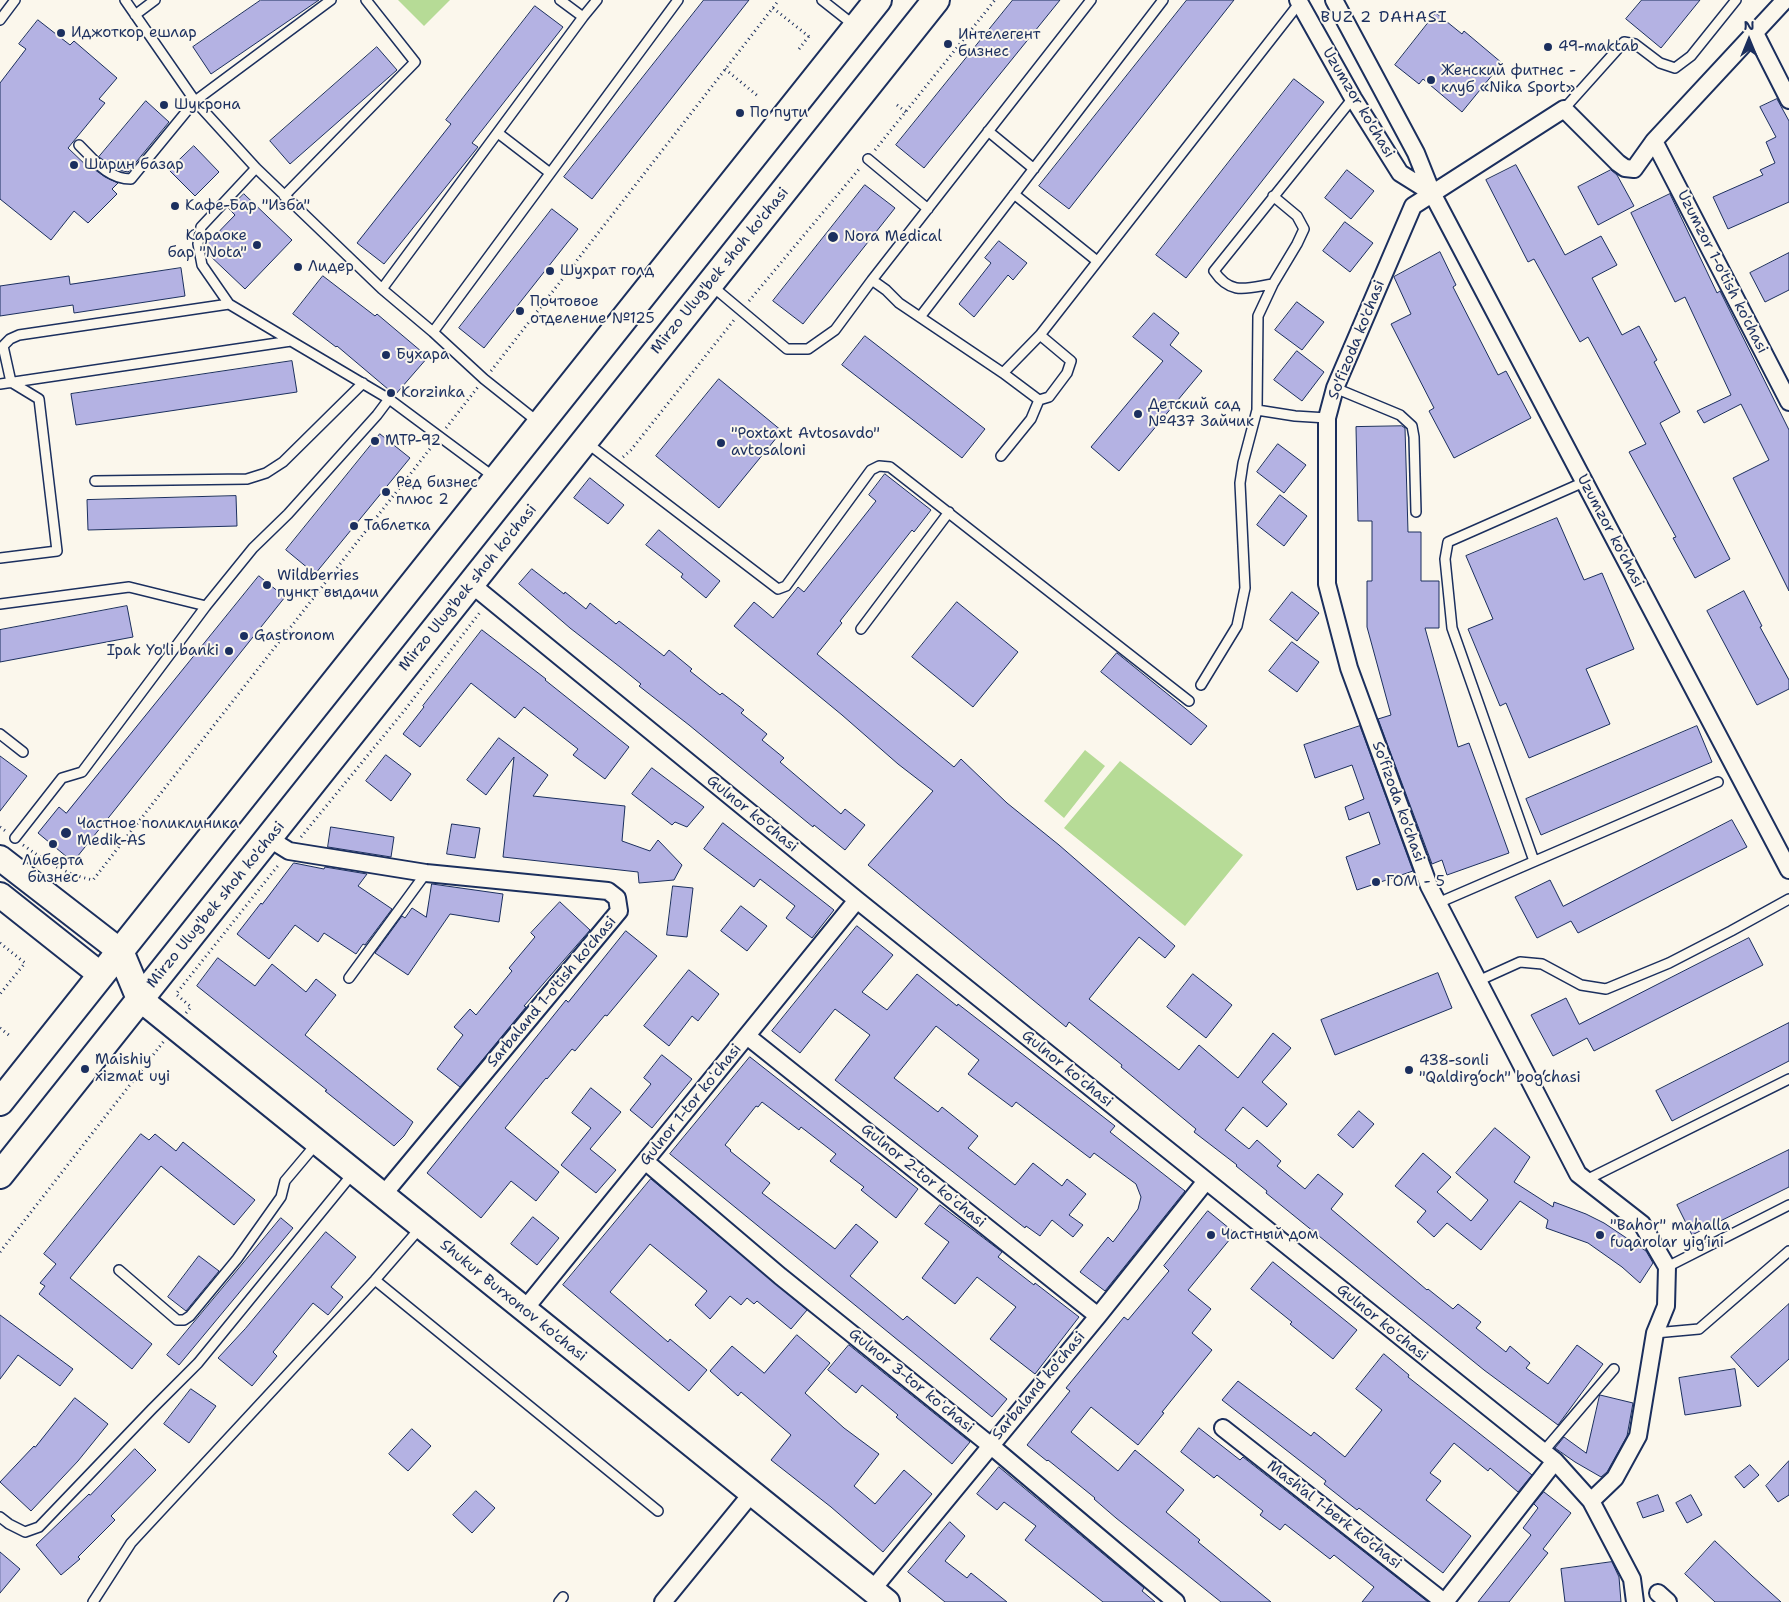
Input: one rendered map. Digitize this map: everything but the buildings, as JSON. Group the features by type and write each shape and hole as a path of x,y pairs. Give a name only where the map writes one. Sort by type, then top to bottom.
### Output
{"main road":[{"path":"0,1102 878,0"},
{"name":"Mirzo Ulug'bek shoh ko'chasi","path":"0,1176 140,1000 279,845 480,591 585,441 936,0"},
{"path":"120,951 140,1000"},
{"path":"101,975 140,1000"}],"street":[{"name":"Uzumzor ko'chasi","path":"1334,0 1416,153 1432,192 1789,870"},
{"path":"1564,110 1625,168 1634,168 1654,141 1785,0"},
{"name":"Uzumzor ko'chasi","path":"1300,1 1353,98 1400,173 1432,192"},
{"path":"1755,33 1789,100"},
{"name":"So'fizoda ko'chasi","path":"1564,110 1432,192 1413,206 1335,388 1328,418 1327,584 1349,668 1429,886 1578,1174 1642,1224 1667,1267"},
{"name":"Uzumzor 1-o'tish ko'chasi","path":"1654,141 1789,402"},
{"name":"Gulnor koʻchasi","path":"480,591 857,900 1549,1456 1591,1501 1632,1579 1635,1602"},
{"name":"Sarbaland 1-o'tish ko'chasi","path":"279,845 426,873 608,891 617,898 620,911 383,1195"},
{"path":"0,858 120,951"},
{"path":"0,895 101,975"},
{"name":"Gulnor 1-tor koʻchasi","path":"524,1310 857,900"},
{"name":"Shukur Burxonov ko'chasi","path":"140,1000 879,1596"},
{"name":"Gulnor 2-tor koʻchasi","path":"747,1036 1098,1316"},
{"name":"Gulnor 3-tor koʻchasi","path":"645,1161 780,1276 990,1445 1176,1602"},
{"name":"Sarbaland ko'chasi","path":"879,1596 990,1445 1098,1316 1206,1182"},
{"path":"1591,1501 1615,1478 1638,1436 1655,1333 1666,1306 1667,1267"},
{"name":"Mash'al 1-berk ko'chasi","path":"1223,1428 1445,1602"},
{"path":"1445,1602 1549,1456"},
{"path":"663,1602 752,1493"}],"lane":[{"path":"0,20 15,0"},
{"path":"125,0 195,101 256,168 382,289 484,379 540,424"},
{"path":"135,15 154,0"},
{"path":"79,145 107,172 122,179 131,179 195,101 331,0"},
{"path":"284,196 415,62 366,0"},
{"path":"560,0 584,17"},
{"path":"382,289 597,0"},
{"path":"433,332 678,0"},
{"path":"822,0 856,27"},
{"path":"710,284 787,349 808,349 835,330 1091,0"},
{"path":"920,317 1163,0"},
{"path":"1564,110 1624,42 1635,44 1660,63 1675,68 1691,56 1736,0"},
{"path":"1003,373 1040,335 1300,1"},
{"path":"1273,284 1237,289 1221,282 1214,271 1353,98"},
{"path":"988,132 1034,169"},
{"path":"498,133 550,173"},
{"path":"868,159 928,209"},
{"path":"256,168 201,227 198,244 202,265 229,304 389,398 496,479"},
{"path":"1014,194 1098,261"},
{"path":"1201,685 1237,626 1245,588 1240,483 1256,410 1258,316 1273,284 1304,229 1297,216 1273,196"},
{"path":"872,280 899,303 1003,373 1038,400"},
{"path":"0,558 57,550 39,399 11,382 3,346 10,339 19,335 229,304"},
{"path":"1001,456 1031,419 1038,400 1049,396 1067,373 1071,361 1040,335"},
{"path":"0,384 291,341"},
{"path":"95,481 247,479 266,473 284,462 363,383"},
{"path":"1335,388 1400,416 1412,426 1416,512"},
{"path":"14,838 62,778 82,772 206,606 253,548 288,514 377,415 389,398"},
{"path":"1256,410 1295,416 1328,418"},
{"path":"585,441 778,589 786,586 871,470 879,466 890,467 1190,701"},
{"path":"1534,861 1452,628 1445,559 1448,542 1584,482"},
{"path":"861,629 949,512"},
{"path":"0,604 129,587 206,606"},
{"path":"0,734 23,752"},
{"path":"1438,903 1718,782"},
{"path":"349,978 426,873"},
{"path":"1478,981 1520,962 1542,964 1581,985 1606,989 1669,963 1789,899"},
{"path":"1586,1180 1789,1079"},
{"path":"119,1270 177,1320 184,1320 190,1316 237,1260 281,1197 285,1181 318,1142"},
{"path":"0,1517 8,1524 25,1532 39,1527 198,1363 354,1172"},
{"path":"1667,1267 1789,1206"},
{"path":"93,1602 131,1543 375,1280 421,1226"},
{"path":"1655,1333 1699,1329 1789,1251"},
{"path":"375,1280 658,1511"},
{"path":"1549,1456 1614,1369"}],"path":[{"path":"614,464 631,450 740,311 868,159 995,0"},
{"path":"772,8 811,37 798,49"},
{"path":"725,69 759,97"},
{"path":"897,106 906,112"},
{"path":"191,1007 176,994 279,845 404,711 480,591"},
{"path":"0,827 48,863 74,876 93,880"},
{"path":"0,943 25,963 0,994"},
{"path":"0,1028 10,1036"},
{"path":"0,1252 147,1062"}],"green space":[{"path":"398,0 450,0 424,26"},
{"path":"1085,750 1105,766 1064,818 1044,801"},
{"path":"1120,761 1243,855 1185,926 1064,828"}],"place":[{"name":"Иджоткор ешлар","path":"61,33"},
{"name":"Интелегент бизнес","path":"948,44"},
{"name":"49-maktab","path":"1548,47"},
{"name":"Женский фитнес - клуб «Nika Sport»","path":"1431,80"},
{"name":"Шукрона","path":"164,105"},
{"name":"По пути","path":"740,113"},
{"name":"Ширин базар","path":"74,165"},
{"name":"Кафе-Бар \"Изба\"","path":"175,206"},
{"name":"Nora Medical","path":"833,237"},
{"name":"Караоке бар \"Nota\"","path":"257,245"},
{"name":"Лидер","path":"298,267"},
{"name":"Шухрат голд","path":"550,271"},
{"name":"Почтовое отделение №125","path":"520,311"},
{"name":"Бухара","path":"386,355"},
{"name":"Korzinka","path":"391,393"},
{"name":"Детский сад №437 Зайчик","path":"1138,414"},
{"name":"MTP-92","path":"375,441"},
{"name":"\"Poxtaxt Avtosavdo\" avtosaloni","path":"721,443"},
{"name":"Ред бизнес плюс 2","path":"386,492"},
{"name":"Таблетка","path":"354,526"},
{"name":"Wildberries пункт выдачи","path":"267,585"},
{"name":"Gastronom","path":"244,636"},
{"name":"Ipak Yo'li banki","path":"229,651"},
{"name":"Частное поликлиника Medik-AS","path":"66,833"},
{"name":"Либерта бизнес","path":"53,844"},
{"name":"ГОМ - 5","path":"1376,882"},
{"name":"Maishiy xizmat uyi","path":"85,1069"},
{"name":"438-sonli \"Qaldirg‘och\" bog‘chasi","path":"1409,1070"},
{"name":"Частный дом","path":"1211,1235"},
{"name":"\"Bahor\" mahalla fuqarolar yig‘ini","path":"1600,1235"}],"district":[{"name":"BUZ 2 DAHASI","path":"1384,18"}]}
